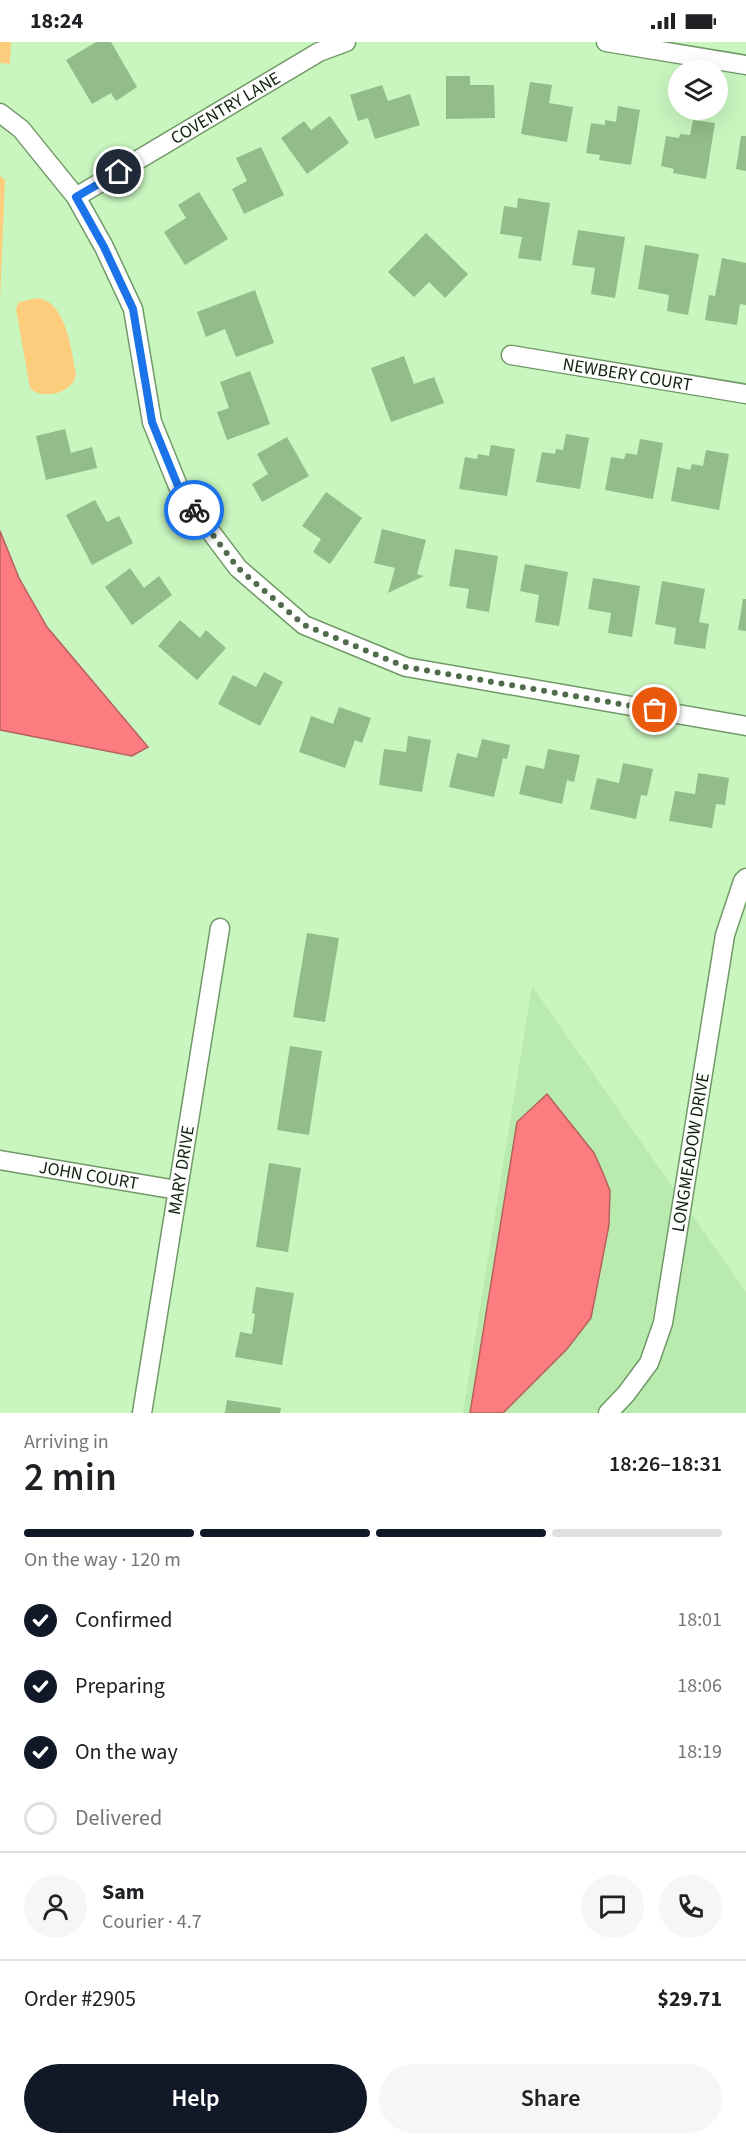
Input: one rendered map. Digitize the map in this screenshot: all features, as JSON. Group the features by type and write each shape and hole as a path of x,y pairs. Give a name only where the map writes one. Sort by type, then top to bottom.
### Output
{"street":[{"name":"COVENTRY LANE","path":"76,197 319,52 346,42"},
{"path":"606,42 746,66"},
{"path":"0,112 21,129 76,197 104,247 133,309 152,422 180,491 238,568 304,625 406,667 746,726"},
{"name":"NEWBERY COURT","path":"511,355 746,394"},
{"name":"LONGMEADOW DRIVE","path":"608,1413 626,1394 649,1363 663,1323 725,935 746,878"},
{"name":"MARY DRIVE","path":"142,1413 220,928"},
{"name":"JOHN COURT","path":"0,1160 177,1190"}],"shaded area":[{"path":"0,42 11,42 10,64 0,63"},
{"path":"0,176 5,180 0,300"},
{"path":"38,298 48,302 61,318 66,329 76,374 70,386 57,393 42,394 30,388 16,309 19,302"},
{"path":"0,531 19,578 47,627 148,747 132,756 0,730"},
{"path":"532,986 746,1292 746,1413 463,1413"},
{"path":"547,1094 594,1153 610,1191 609,1225 591,1318 567,1349 503,1413 470,1413 517,1122"}],"building":[{"path":"96,42 111,42 137,87 116,101 111,93 92,104 66,60"},
{"path":"446,76 470,76 470,85 494,85 495,118 446,119"},
{"path":"530,82 552,85 549,103 573,107 567,142 521,134"},
{"path":"382,85 388,101 410,94 420,125 375,139 368,118 358,121 350,95"},
{"path":"618,106 640,110 631,165 599,160 600,155 586,153 591,123 605,125 605,120 616,122"},
{"path":"330,116 349,143 307,174 281,138 304,121 311,130"},
{"path":"693,120 715,123 706,179 673,173 674,169 661,166 666,136 679,138 680,134 690,135"},
{"path":"741,136 746,136 746,171 736,169"},
{"path":"261,147 284,195 244,214 232,189 247,181 236,158"},
{"path":"199,192 228,239 185,265 164,232 186,218 178,205"},
{"path":"518,198 550,203 541,261 518,258 522,237 500,234 504,206 517,208"},
{"path":"578,230 625,237 615,298 591,294 595,268 572,265"},
{"path":"426,233 468,274 445,298 429,282 414,297 388,272"},
{"path":"645,245 699,254 688,315 667,311 669,295 638,289"},
{"path":"722,258 746,263 746,305 740,304 737,325 705,320 709,295 715,296"},
{"path":"255,290 274,343 236,357 225,329 206,337 197,312"},
{"path":"404,356 414,384 434,377 444,403 391,422 371,368"},
{"path":"250,371 270,424 227,440 217,412 229,408 220,382"},
{"path":"65,429 71,453 92,447 97,468 46,480 36,436"},
{"path":"566,434 589,438 580,489 536,482 542,452 555,454 556,449 563,450"},
{"path":"287,437 309,476 262,502 252,484 268,474 257,454"},
{"path":"640,439 663,443 653,499 605,490 611,457 624,459 626,453 637,455"},
{"path":"491,445 515,449 507,496 459,489 465,457 477,459 478,454 489,456"},
{"path":"706,450 729,454 719,510 671,501 677,467 690,470 692,464 703,466"},
{"path":"326,492 362,518 330,564 313,552 321,539 302,526"},
{"path":"95,500 107,522 119,516 133,543 92,565 66,515"},
{"path":"382,529 426,540 417,574 424,576 388,593 395,568 374,563"},
{"path":"455,549 498,556 489,612 466,608 469,589 449,586"},
{"path":"525,564 568,572 559,626 535,622 539,595 520,591"},
{"path":"130,568 144,588 159,576 172,595 132,625 105,587"},
{"path":"593,578 640,586 632,637 608,633 611,613 588,609"},
{"path":"662,581 705,589 699,622 709,624 705,649 674,644 676,628 655,624"},
{"path":"743,599 746,599 746,631 738,630"},
{"path":"180,620 200,638 206,630 226,648 197,680 158,646"},
{"path":"264,672 283,682 260,726 218,704 233,675 256,687"},
{"path":"339,707 371,718 362,743 355,740 345,768 299,752 311,716 333,724"},
{"path":"408,736 431,740 422,792 379,785 384,749 406,752"},
{"path":"482,739 510,745 507,759 503,758 494,797 449,787 457,753 477,758"},
{"path":"548,749 580,755 574,782 567,780 562,804 519,794 526,765 544,769"},
{"path":"623,763 653,769 647,796 641,795 636,819 590,809 597,778 619,783"},
{"path":"698,773 729,778 725,805 716,804 712,828 669,821 675,791 695,794"},
{"path":"307,933 339,938 325,1022 293,1017"},
{"path":"290,1046 322,1051 309,1135 277,1130"},
{"path":"269,1163 301,1168 288,1252 256,1247"},
{"path":"256,1287 294,1293 282,1365 235,1357 240,1332 252,1334"},
{"path":"227,1400 281,1408 280,1413 225,1413"}],"way so far":[{"path":"194,510 238,568 304,625 406,667 655,710"}],"route":[{"path":"119,172 76,197 104,247 133,309 152,422 180,491 194,510"}]}
